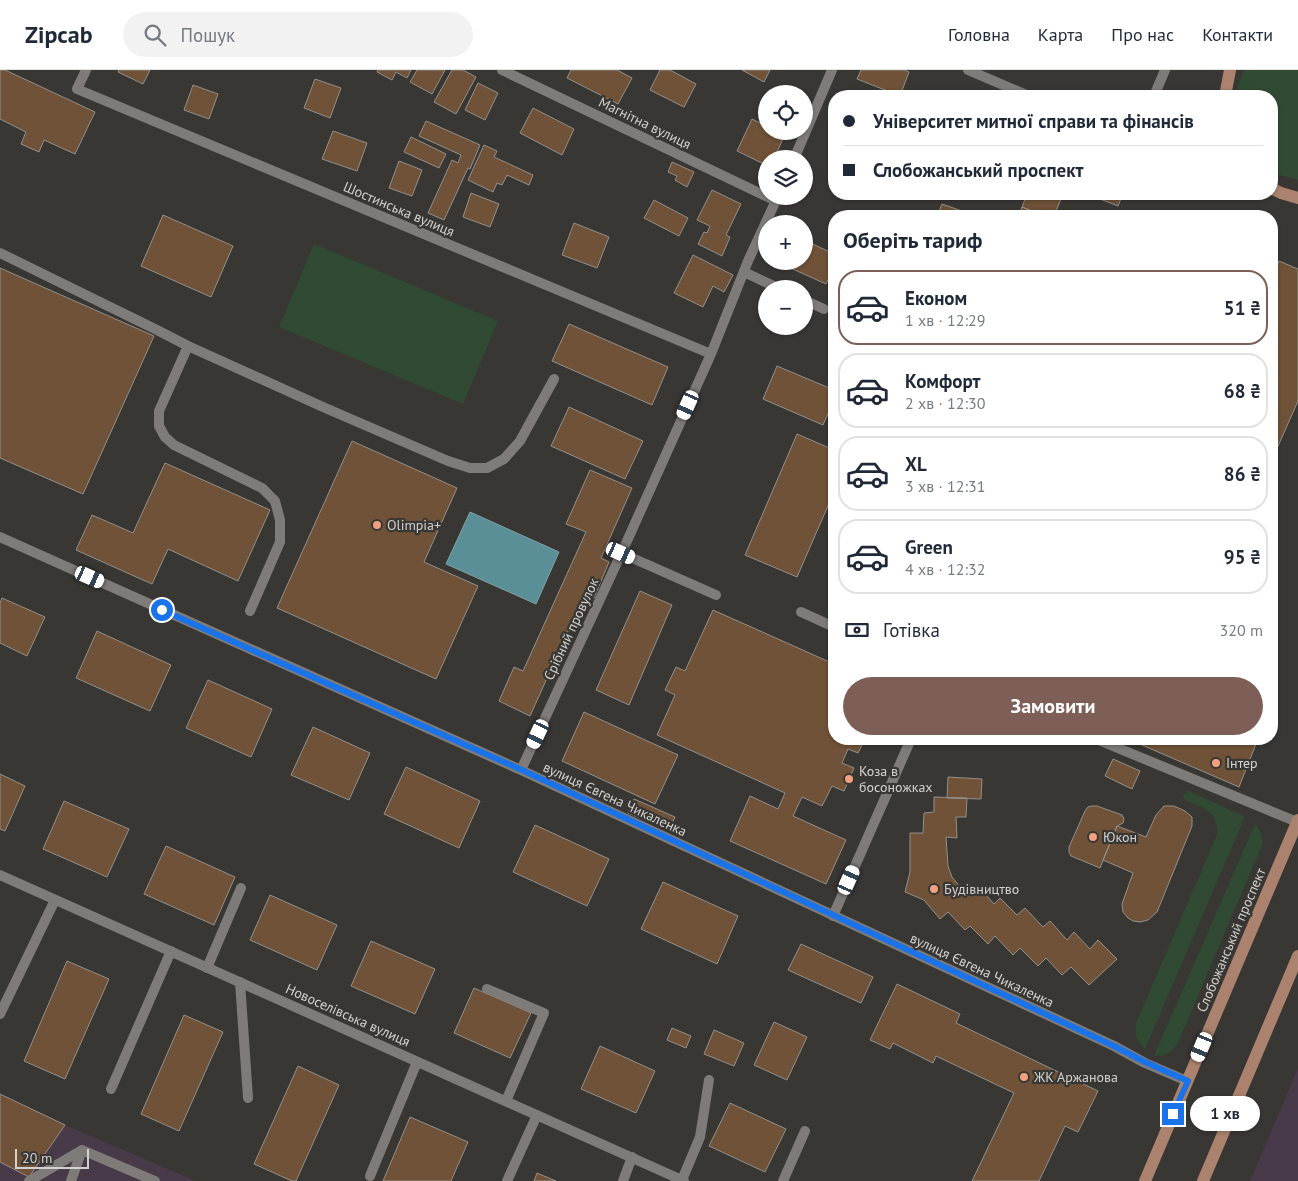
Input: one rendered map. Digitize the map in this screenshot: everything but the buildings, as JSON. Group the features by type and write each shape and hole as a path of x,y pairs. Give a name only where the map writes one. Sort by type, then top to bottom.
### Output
{"main road":[{"path":"1225,90 1230,71"},
{"path":"1278,191 1298,198"},
{"name":"Слобожанський проспект","path":"1145,1181 1298,821"},
{"path":"1202,1181 1298,956"}],"street":[{"name":"Шостинська вулиця","path":"86,70 76,89 711,354"},
{"name":"Магнітна вулиця","path":"502,70 758,190"},
{"path":"798,150 832,70"},
{"path":"968,70 1015,90"},
{"path":"1157,90 1165,70"},
{"name":"Срібний провулок","path":"522,770 711,354 744,272 774,205"},
{"path":"0,253 188,346 448,462 470,468 487,468 504,459 520,442 554,379"},
{"path":"744,272 761,280"},
{"path":"813,304 824,309"},
{"path":"188,346 158,410 159,426 165,437 174,445 262,488 275,501 280,520 280,542 250,611"},
{"name":"вулиця Євгена Чикаленка","path":"0,537 522,770 1188,1081"},
{"path":"621,553 716,595"},
{"path":"801,612 828,623"},
{"path":"833,916 908,745"},
{"path":"1111,745 1298,821"},
{"name":"Новоселівська вулиця","path":"0,875 683,1180"},
{"path":"207,968 241,888"},
{"path":"0,1014 55,900"},
{"path":"111,1089 171,951"},
{"path":"240,982 248,1098"},
{"path":"487,989 544,1013 506,1101"},
{"path":"370,1176 417,1062"},
{"path":"683,1180 700,1138 709,1080"},
{"path":"507,1181 537,1115"},
{"path":"783,1181 805,1131"},
{"path":"29,1181 82,1150"},
{"path":"71,1181 82,1150"},
{"path":"82,1150 155,1181"},
{"path":"623,1181 632,1157"}],"shaded area":[{"path":"1298,1068 1298,1181 1250,1181"},
{"path":"0,1094 65,1125 196,1181 0,1181"}],"green space":[{"path":"1244,70 1298,70 1298,180 1278,174 1278,90 1238,90"},
{"path":"314,244 498,321 463,404 279,327"},
{"path":"1187,790 1245,817 1145,1049 1137,1037 1135,1031 1136,1023 1217,835 1216,821 1213,815 1203,808 1184,800 1183,796"},
{"path":"1255,824 1261,834 1262,845 1178,1043 1168,1053 1154,1056"}],"water":[{"path":"470,512 559,552 536,604 446,564"}],"place":[{"name":"Olimpia+","path":"377,525"},
{"name":"Інтер","path":"1216,763"},
{"name":"Коза в босоножках","path":"849,779"},
{"name":"Юкон","path":"1093,837"},
{"name":"Будівництво","path":"934,889"},
{"name":"ЖК Аржанова","path":"1024,1077"}],"route":[{"path":"162,610 522,770 1188,1081 1173,1114"}]}
